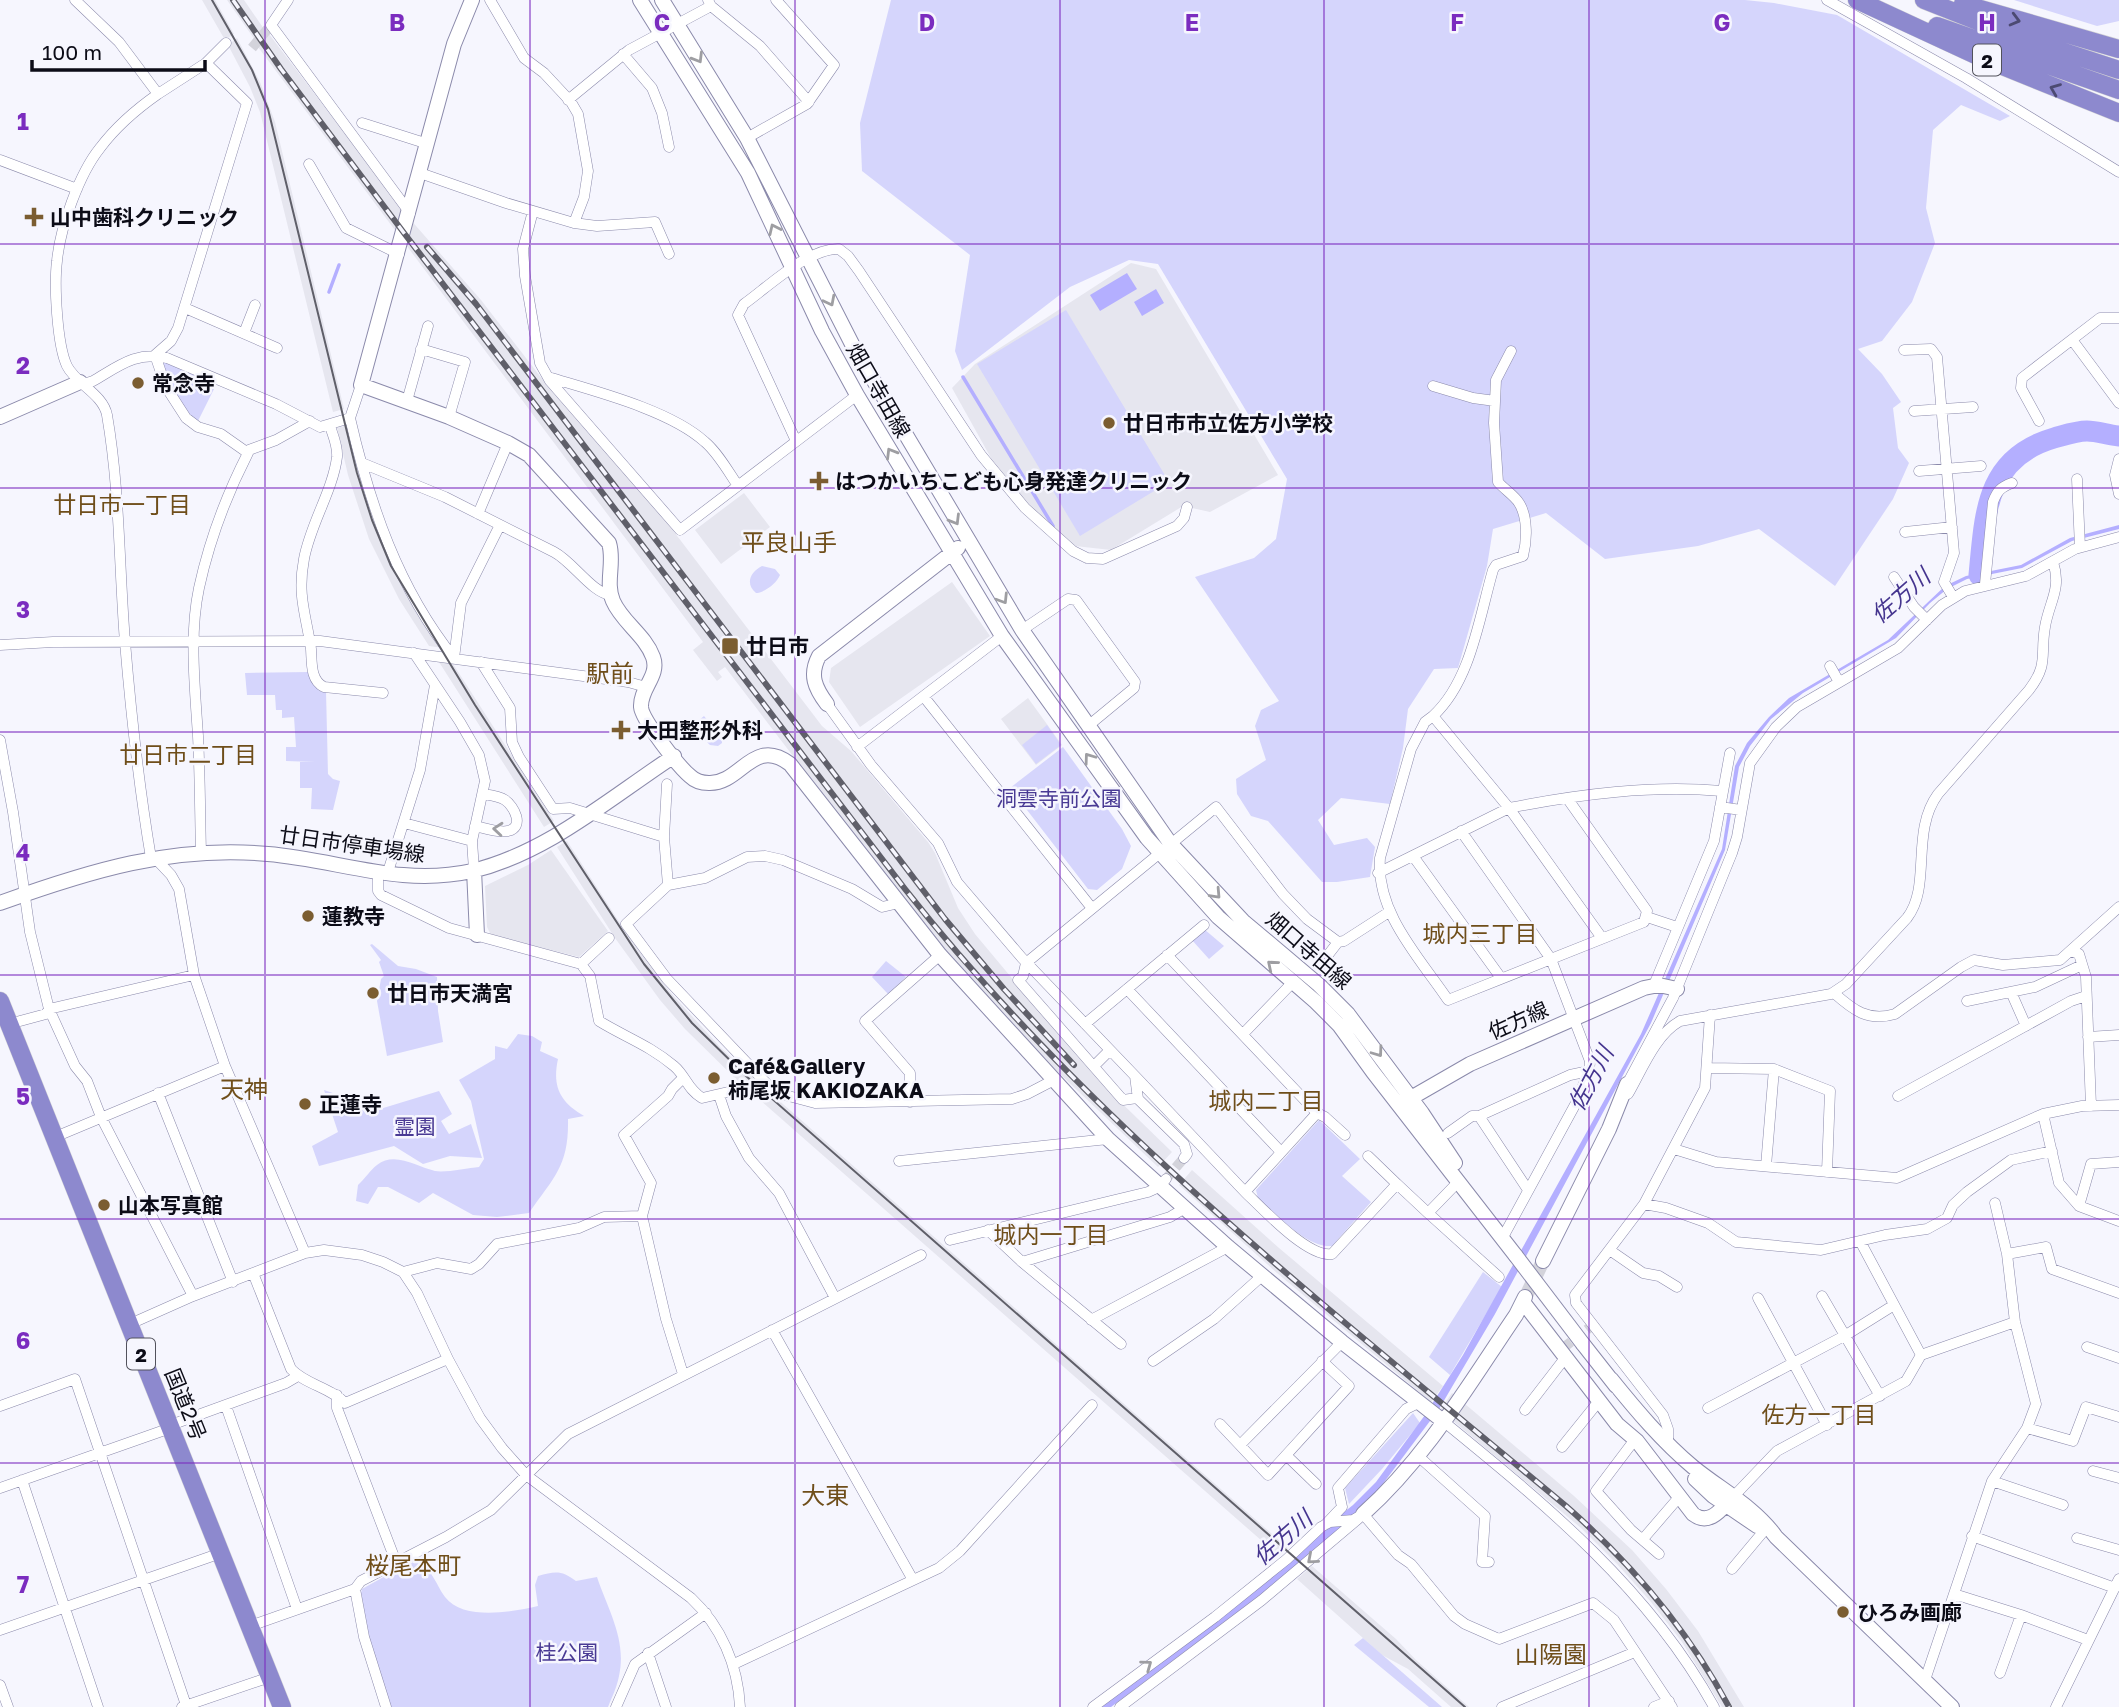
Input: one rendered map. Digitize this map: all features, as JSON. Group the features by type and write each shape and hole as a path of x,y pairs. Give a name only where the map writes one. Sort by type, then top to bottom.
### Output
{"highway":[{"name":"2","path":"1857,0 1980,57 2119,113"},
{"name":"2","path":"1878,0 1982,43 2119,90"},
{"name":"2","path":"1924,0 2015,36 2119,70"},
{"name":"2","path":"1949,0 2119,49"},
{"name":"国道2号","path":"0,1001 282,1707"}],"street":[{"path":"76,0 119,42 158,94"},
{"path":"288,0 271,25 410,213"},
{"path":"454,658 436,636 405,585 373,508 350,418 399,254 454,44 472,0"},
{"path":"490,0 527,62 542,71 575,107 580,120 588,171 584,197 574,223"},
{"name":"畑口寺田線","path":"640,0 748,173 822,331 856,395 1002,636 1147,838 1165,847 1243,921 1334,999 1361,1029 1405,1102"},
{"path":"662,0 747,138 852,344 967,541 1022,630 1088,726 1165,847 1218,917 1339,1025 1405,1102 1516,1256"},
{"path":"747,138 809,102 834,65 776,0"},
{"path":"1827,0 1966,78 2119,172"},
{"path":"568,100 622,54 678,25 709,3 760,46 809,102"},
{"path":"226,43 206,63 145,103 100,147 77,189 57,259 56,281 62,348 67,366 106,410 116,502 125,642 140,783 153,858 163,864 179,889 194,975 225,1066 305,1253"},
{"path":"622,54 652,88 662,113 669,148"},
{"path":"155,355 171,341 185,308 247,103 206,63"},
{"path":"362,123 428,144"},
{"path":"0,160 77,189"},
{"path":"309,164 346,228 399,254"},
{"path":"421,173 574,223 597,226 655,222 669,254"},
{"path":"533,211 523,249 540,363 548,377 680,530 856,395"},
{"path":"796,442 738,315 744,304 808,258 820,251 839,249 848,256 985,461 1030,514 1080,555 1103,559 1122,551 1177,526 1184,519 1187,507"},
{"path":"244,333 255,305"},
{"path":"185,308 277,348"},
{"path":"2039,421 2021,388 2022,378 2100,318 2119,318"},
{"path":"407,401 428,326"},
{"path":"2073,341 2119,403"},
{"path":"1904,350 1926,348 1936,352 1954,556 1944,577 1950,591"},
{"path":"421,349 465,362 449,417"},
{"path":"1511,351 1496,380 1494,423 1498,482 1519,503 1525,524 1526,546 1523,556 1496,565 1493,570 1458,681 1433,716 1425,722 1411,748 1382,847 1378,873 1380,888 1389,912 1448,1000 1644,922 1647,917 1647,911 1567,799"},
{"path":"155,355 166,387 186,418 198,428 221,434 248,453"},
{"path":"0,417 80,382 87,383 133,358 155,355 202,372 320,427 350,418"},
{"path":"548,377 635,404 695,434 707,443 738,486"},
{"path":"361,386 449,417 508,443 528,455 608,543 612,552 611,595 618,611 652,654 654,670 641,703 643,713 689,775 698,781 709,783 724,780 758,757 769,755 785,760 794,768 940,955 1052,1081 1108,1139 1163,1183 1185,1208 1228,1247 1562,1520 1626,1583 1686,1661 1714,1707"},
{"path":"1433,386 1473,398 1495,401"},
{"path":"1914,411 1973,407"},
{"path":"201,853 194,641 199,588 215,532 237,473 249,450 301,428 310,421"},
{"path":"330,426 337,456 307,545 301,582 300,597 310,641 313,674 318,684 331,688 383,694"},
{"path":"478,513 508,443"},
{"path":"2119,459 2115,475 2119,494"},
{"path":"362,463 420,486 562,556 600,593 611,595"},
{"path":"1919,471 1981,466"},
{"path":"2073,482 2079,541"},
{"path":"1986,578 1995,496 2002,487 2012,483"},
{"path":"1995,496 2009,496"},
{"path":"454,658 461,603 500,525"},
{"path":"1905,532 1952,527"},
{"path":"1605,1136 1627,1084 1714,841 1759,748 1776,727 1834,674 1898,648 1922,615 1950,591 1986,578 2026,576 2053,562 2079,541 2119,537"},
{"path":"967,541 819,656 813,674 815,684 827,704 857,747 934,837 954,878 1026,962 1245,1192 1301,1243 1323,1255 1332,1254 1397,1184"},
{"path":"1543,1261 1605,1136 1654,1049 1671,1026 1680,1021 1834,993 1846,984 1912,912 1917,897 1928,810 1938,794 2029,691 2039,674 2044,655 2045,625 2056,593 2053,562"},
{"path":"1893,582 1922,615"},
{"path":"1022,630 1068,599 1076,600 1135,682 1134,688 1088,726"},
{"path":"857,747 1002,636"},
{"path":"0,645 310,641 454,658 628,682 646,687"},
{"path":"414,653 479,755 485,781 472,841 477,935"},
{"path":"481,662 510,708 513,722 512,742 519,757 553,809 570,808 664,837"},
{"path":"435,685 420,770 404,823 377,891 449,928 581,964 592,984 599,1021 646,1045 677,1068 692,1092 702,1098 743,1088 769,1086"},
{"path":"924,697 1091,907"},
{"path":"1433,716 1509,807 1602,938"},
{"path":"0,740 30,932 50,1009 75,1066 87,1081 101,1117 193,1296"},
{"path":"1662,987 1732,853 1731,809 1722,791 1730,754"},
{"name":"廿日市停車場線","path":"0,903 116,865 201,853 267,854 316,860 382,874 429,877 474,870 530,849 674,756"},
{"path":"667,784 664,837 668,885"},
{"path":"1378,873 1509,807 1619,790 1688,788 1722,791"},
{"path":"475,826 507,831 512,830 516,824 517,816 507,801 501,797 483,794"},
{"path":"1137,1098 1124,1100 1018,980 1023,976 1026,962 1216,807 1283,894 1307,919 1338,942 1343,942 1389,912"},
{"path":"404,823 472,841"},
{"path":"1461,831 1551,959 1591,1061 1576,1103 1503,1237"},
{"path":"899,903 882,907 852,889 783,860 765,856 747,857 705,877 668,885 626,924 667,979 769,1086 783,1095 815,1103 1012,1099 1052,1081"},
{"path":"1413,856 1501,978"},
{"path":"1834,993 1854,1011 1882,1018 1895,1014 1974,960 2003,965 2060,960 2119,908"},
{"path":"1647,917 1674,926"},
{"path":"1085,1024 1204,925"},
{"path":"581,964 609,938"},
{"path":"1321,964 1338,942"},
{"path":"2071,951 2079,954 2086,977 2091,1106"},
{"path":"910,1102 909,1073 865,1021 940,955"},
{"path":"1167,955 1317,1113 1345,1135"},
{"path":"1968,1001 2035,987 2082,965"},
{"path":"9,1024 46,1014 50,1009 194,975"},
{"path":"1243,1034 1293,982"},
{"name":"佐方線","path":"1405,1102 1470,1064 1575,1018 1662,987"},
{"path":"1127,989 1281,1152"},
{"path":"2011,992 2026,1026"},
{"path":"1898,1096 2071,1001 2087,996"},
{"path":"1668,1444 1668,1429 1663,1415 1591,1326 1576,1303 1575,1295 1611,1251 1644,1204 1705,1088 1710,1015"},
{"path":"2088,1037 2119,1035"},
{"path":"1094,1066 1110,1051"},
{"path":"55,1137 225,1066"},
{"path":"1708,1068 1774,1069 1830,1091 1827,1172"},
{"path":"1766,1167 1774,1069"},
{"path":"1448,1133 1472,1116 1479,1116 1570,1075 1589,1071"},
{"path":"1135,1076 1137,1098 1184,1144 1187,1153 1185,1158"},
{"path":"683,1078 668,1096 624,1135 651,1183 642,1216 666,1319 683,1374"},
{"path":"158,1093 233,1282"},
{"path":"719,1095 726,1116 749,1158 779,1193 835,1298"},
{"path":"1405,1102 1459,1181 1583,1344 1675,1458 1703,1487 1730,1500"},
{"path":"1674,1149 1716,1162 1897,1178 2043,1114 2091,1106 2119,1105"},
{"path":"1245,1192 1317,1113"},
{"path":"2043,1114 2059,1183 2078,1206 2119,1221"},
{"path":"1479,1116 1528,1190"},
{"path":"899,1161 1108,1139"},
{"path":"1644,1204 1666,1208 1708,1223 1736,1242 1821,1250 1927,1229 1947,1218 1953,1205 1967,1192 2011,1160 2052,1151"},
{"path":"1368,1156 1499,1277"},
{"path":"2078,1206 2091,1164 2119,1162"},
{"path":"1428,1213 1459,1181"},
{"path":"950,1240 1148,1192 1163,1183"},
{"path":"1925,1680 1992,1481 2027,1428 2036,1404 2015,1322 2007,1254 1995,1203"},
{"path":"1022,1262 1170,1217 1185,1208"},
{"path":"403,1272 436,1263 471,1269 480,1264 497,1244 579,1228 604,1217 642,1216"},
{"path":"988,1230 1022,1262 1121,1344"},
{"path":"1860,1241 1922,1354"},
{"path":"1091,1320 1228,1247"},
{"path":"2007,1254 2046,1247 2052,1269 2119,1293"},
{"path":"130,1324 193,1296 305,1253 324,1250 362,1255 403,1272 417,1293 480,1418 502,1448 526,1475 691,1598 706,1613 734,1664 740,1707"},
{"path":"1611,1251 1643,1273 1659,1276 1677,1287"},
{"path":"250,1626 355,1589 361,1581 446,1537 491,1510 568,1434 921,1255"},
{"path":"253,1273 291,1369 298,1376 337,1395 345,1403 448,1359"},
{"path":"1153,1361 1214,1319 1263,1275"},
{"path":"1822,1296 1880,1396"},
{"path":"1093,1707 1277,1588 1363,1514 1418,1456 1430,1412 1525,1298 1617,1424 1637,1441 1693,1514 1702,1519 1711,1518 1777,1451 1906,1381 1922,1354 2015,1322"},
{"path":"1758,1298 1827,1425"},
{"path":"1708,1408 1846,1335 1894,1305"},
{"path":"772,1331 913,1580"},
{"path":"1240,1445 1342,1342"},
{"path":"2087,1348 2119,1359"},
{"path":"1524,1410 1563,1352"},
{"path":"1220,1424 1268,1475 1349,1386 1322,1360"},
{"path":"0,1488 102,1453 286,1383 298,1376"},
{"path":"0,1406 75,1379 102,1453 184,1706 270,1676"},
{"path":"1611,1379 1668,1444 1769,1531 1952,1707"},
{"path":"337,1395 337,1408 396,1562"},
{"path":"1562,1447 1599,1401"},
{"path":"734,1664 939,1568 960,1551 1092,1405"},
{"path":"226,1406 297,1609"},
{"path":"2027,1428 2073,1441 2086,1407 2119,1417"},
{"path":"1120,1707 1328,1523 1342,1507 1338,1488 1406,1409 1430,1412"},
{"path":"1637,1441 1596,1491 1631,1530 1659,1554"},
{"path":"1286,1455 1316,1484"},
{"path":"1418,1456 1485,1516 1482,1562 1489,1562"},
{"path":"2093,1471 2119,1479"},
{"path":"22,1480 98,1707"},
{"path":"1992,1481 2063,1505"},
{"path":"1643,1539 1680,1496"},
{"path":"1328,1523 1347,1521 1363,1514"},
{"path":"1363,1514 1398,1555 1411,1564 1454,1616 1465,1624 1499,1639 1593,1603 1614,1620 1670,1704 1654,1707"},
{"path":"1731,1569 1769,1531"},
{"path":"1972,1536 2117,1583 2056,1707"},
{"path":"2077,1538 2119,1550"},
{"path":"0,1630 220,1553"},
{"path":"355,1589 363,1637 386,1707"},
{"path":"1954,1594 2088,1640"},
{"path":"616,1707 635,1664 706,1613"},
{"path":"2000,1673 2021,1615"},
{"path":"1502,1707 1635,1652"},
{"path":"648,1653 666,1707"},
{"path":"0,1685 8,1707"}],"shaded area":[{"path":"202,0 215,0 234,34 225,40"},
{"path":"227,0 244,0 264,29 255,40"},
{"path":"269,34 409,218 481,300 550,389 662,516 822,726 851,751 928,842 958,908 975,934 1102,1084 1172,1152 1158,1167 1039,1054 953,959 725,667 718,672 722,677 717,681 693,650 703,642 258,47"},
{"path":"237,38 260,82 275,122 344,409 333,412 260,112 228,45"},
{"name":"廿日市市立佐方小学校","path":"1131,263 1156,269 1278,475 1210,512 1183,506 1111,550 1075,546 1034,511 991,458 952,388 975,364"},
{"path":"1127,273 1137,289 1100,311 1090,295"},
{"path":"1156,289 1164,303 1142,316 1134,302"},
{"path":"348,425 364,488 443,648 429,646 399,599 369,539 348,475 337,428"},
{"path":"744,493 770,527 721,564 695,530"},
{"path":"2119,525 2119,529 2072,541 2022,568 1967,579 1947,589 1896,638 1803,693 1771,719 1750,746 1739,767 1725,850 1651,1023 1495,1314 1439,1409 1382,1485 1357,1513 1275,1584 1111,1707 1099,1707 1353,1505 1376,1482 1425,1415 1463,1355 1641,1034 1722,849 1735,766 1747,743 1769,717 1789,698 1888,640 1945,586 1966,576 2021,565 2070,538"},
{"path":"952,582 990,636 860,727 829,682 831,668"},
{"path":"439,662 453,664 554,821 544,827"},
{"path":"1028,698 1062,745 1036,765 1001,719"},
{"path":"567,841 625,931 670,992 721,1048 758,1082 741,1084 685,1029 660,1000 615,938 557,847"},
{"path":"551,850 608,931 579,957 491,935 487,927 485,886 528,865"},
{"path":"767,1090 1288,1548 1279,1556 751,1092"},
{"path":"1192,1170 1279,1248 1443,1386 1431,1402 1277,1273 1179,1185"},
{"path":"1452,1393 1574,1496 1632,1550 1698,1631 1744,1707 1722,1707 1682,1642 1617,1564 1581,1528 1440,1410"},
{"path":"1312,1566 1469,1707 1451,1707 1408,1669 1382,1655 1297,1579"}],"green space":[{"path":"891,0 1745,0 1774,3 1837,15 2010,116 2000,121 1961,105 1933,130 1926,208 1935,243 1912,302 1882,341 1858,349 1882,374 1901,402 1893,408 1898,448 1909,463 1893,499 1835,586 1759,529 1698,546 1605,559 1546,513 1493,529 1487,566 1458,668 1434,669 1408,709 1403,748 1390,804 1341,798 1318,820 1334,845 1367,838 1375,847 1370,877 1322,882 1268,821 1251,816 1237,794 1236,779 1266,760 1255,726 1261,710 1279,701 1195,577 1254,558 1276,539 1287,479 1158,264 1129,260 1070,287 962,370 955,351 970,255 862,171 860,123"},
{"path":"2014,0 2119,0 2119,21 2097,26"},
{"path":"1066,310 1169,482 1080,536 977,364"},
{"path":"161,359 217,383 197,423 173,395"},
{"path":"762,566 775,569 780,575 770,587 756,593 750,578 754,571"},
{"path":"310,672 326,691 328,774 340,781 333,810 311,809 312,788 300,788 300,762 315,762 286,761 286,747 296,747 294,717 282,718 282,710 276,710 275,695 247,695 245,673"},
{"path":"704,716 722,738 722,743 718,746 710,745 691,727"},
{"path":"1047,725 1061,745 1036,764 1022,745"},
{"name":"洞雲寺前公園","path":"1063,747 1122,829 1131,846 1122,869 1097,890 1088,889 1010,788"},
{"path":"1204,929 1224,946 1209,959 1191,939"},
{"path":"370,945 398,966 437,977 438,1011 443,1042 387,1056 377,1001 384,976 379,962 381,960"},
{"path":"886,961 906,977 888,994 872,977"},
{"path":"518,1034 532,1036 542,1042 540,1051 558,1059 556,1078 560,1093 569,1105 584,1116 568,1119 563,1160 553,1180 529,1213 497,1217 473,1215 433,1193 419,1203 388,1187 378,1187 368,1204 356,1201 358,1185 374,1167 391,1159 439,1171 479,1167 484,1159 471,1101 459,1080 495,1059 495,1046 507,1049"},
{"name":"霊園","path":"324,1090 380,1109 439,1091 452,1114 441,1121 449,1134 471,1124 482,1158 450,1156 423,1164 394,1146 319,1166 312,1146 338,1132"},
{"path":"1319,1120 1360,1159 1342,1176 1371,1202 1332,1246 1312,1242 1292,1229 1258,1198 1256,1190"},
{"path":"1483,1272 1502,1287 1450,1375 1429,1357"},
{"path":"1413,1413 1420,1423 1349,1504 1345,1488"},
{"name":"桂公園","path":"414,1560 429,1571 453,1605 476,1612 502,1612 538,1606 535,1585 538,1576 558,1572 576,1581 597,1577 615,1625 620,1650 618,1680 608,1707 389,1707 366,1636 361,1593 362,1589"},
{"path":"1363,1638 1442,1707 1429,1707 1354,1645"}],"waterway":[{"path":"329,292 339,265"},
{"path":"963,377 1053,526"},
{"path":"1979,575 1987,510 1993,491 2014,459 2031,447 2075,432 2091,431 2119,436"}],"tunnel":[{"path":"252,48 271,25"},
{"path":"1166,1179 1184,1158"},
{"path":"1527,1294 1543,1261"},
{"path":"1563,1348 1589,1328"}],"tram line":[{"path":"212,0 252,70 268,109 357,473 391,566 475,705 644,964 692,1023 746,1076 1465,1707"}],"railway":[{"path":"233,0 281,69 404,233 905,889 978,976 1055,1059 1135,1138 1219,1214 1566,1506 1614,1551 1677,1625 1696,1651 1729,1707"},
{"path":"427,247 476,304 945,919 1004,989 1074,1065"}],"place":[{"name":"山中歯科クリニック","path":"34,217"},
{"name":"常念寺","path":"138,383"},
{"name":"廿日市市立佐方小学校","path":"1109,423"},
{"name":"はつかいちこども心身発達クリニック","path":"819,481"},
{"name":"廿日市","path":"730,646"},
{"name":"大田整形外科","path":"621,730"},
{"name":"蓮教寺","path":"308,916"},
{"name":"廿日市天満宮","path":"373,993"},
{"name":"Café&Gallery 柿尾坂 KAKIOZAKA","path":"714,1078"},
{"name":"正蓮寺","path":"305,1104"},
{"name":"山本写真館","path":"104,1205"},
{"name":"ひろみ画廊","path":"1843,1612"}],"district":[{"name":"廿日市一丁目","path":"122,504"},
{"name":"平良山手","path":"789,541"},
{"name":"駅前","path":"610,672"},
{"name":"廿日市二丁目","path":"188,754"},
{"name":"城内三丁目","path":"1480,933"},
{"name":"天神","path":"244,1088"},
{"name":"城内二丁目","path":"1266,1100"},
{"name":"城内一丁目","path":"1051,1234"},
{"name":"佐方一丁目","path":"1819,1414"},
{"name":"大東","path":"825,1494"},
{"name":"桜尾本町","path":"413,1564"},
{"name":"山陽園","path":"1551,1653"}],"water label":[{"name":"佐方川","path":"1900,595"},
{"name":"佐方川","path":"1590,1078"},
{"name":"佐方川","path":"1282,1537"}]}
